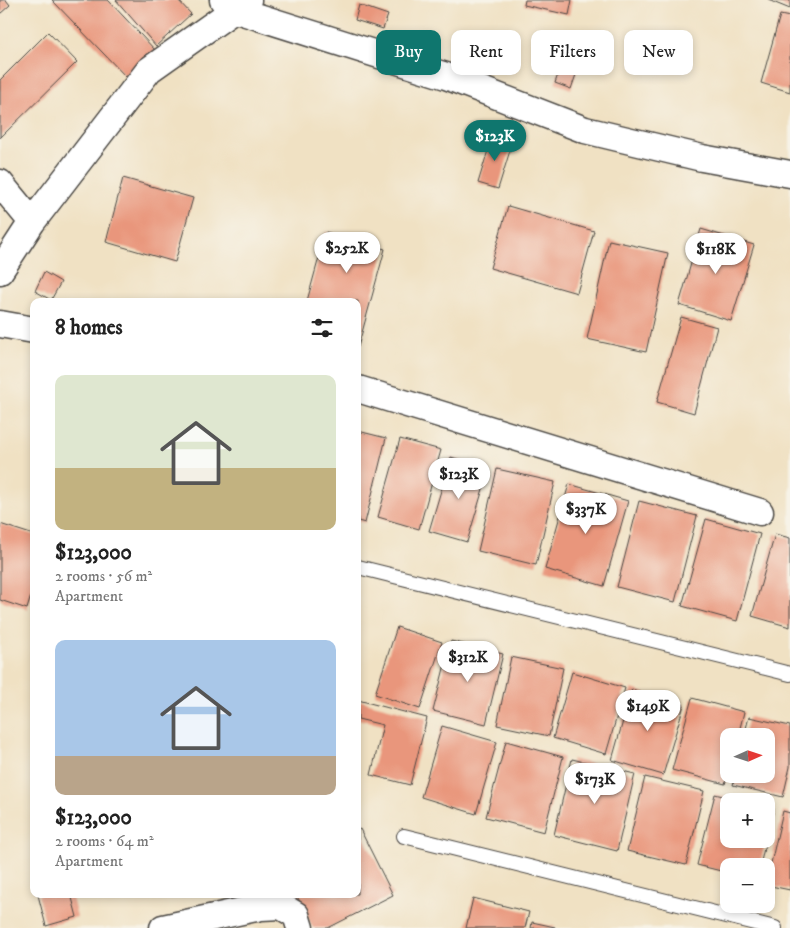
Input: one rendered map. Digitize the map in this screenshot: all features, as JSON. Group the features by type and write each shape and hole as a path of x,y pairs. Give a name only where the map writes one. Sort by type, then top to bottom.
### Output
{"street":[{"path":"0,271 32,222 149,70 235,3 446,76 585,130 702,158 790,174"},
{"path":"0,182 32,222"},
{"path":"0,324 30,329"},
{"path":"361,390 760,512"},
{"path":"164,928 261,907 281,906 296,915 300,928"}],"lane":[{"path":"361,568 790,674"},
{"path":"404,836 775,928"}],"building":[{"path":"0,0 6,0 10,5 0,14"},
{"path":"52,0 108,0 156,51 128,79"},
{"path":"116,0 178,0 191,14 156,46"},
{"path":"525,0 572,0 569,15 524,5"},
{"path":"768,0 790,0 790,9"},
{"path":"359,5 388,15 383,29 355,20"},
{"path":"780,15 790,17 790,92 761,83"},
{"path":"48,32 77,62 0,138 0,80"},
{"path":"558,75 576,75 571,89 555,83"},
{"path":"493,134 513,141 498,189 478,183"},
{"path":"123,178 193,198 175,262 106,242"},
{"path":"508,206 594,231 577,293 490,268"},
{"path":"701,229 754,245 731,321 679,305"},
{"path":"326,232 385,249 361,336 361,298 308,298"},
{"path":"609,240 668,253 646,352 587,339"},
{"path":"44,272 61,282 52,298 47,298 35,291"},
{"path":"681,317 717,327 694,413 657,402"},
{"path":"361,432 386,438 365,523 361,522"},
{"path":"400,439 441,450 419,529 378,517"},
{"path":"451,457 489,469 467,542 429,531"},
{"path":"497,469 555,482 536,565 478,551"},
{"path":"569,484 628,501 604,586 545,569"},
{"path":"639,501 697,516 675,602 617,587"},
{"path":"706,519 760,534 737,621 682,606"},
{"path":"0,524 30,534 30,599 27,609 0,600"},
{"path":"775,534 790,538 790,627 752,616"},
{"path":"397,627 442,642 420,709 375,694"},
{"path":"451,641 503,654 486,724 433,711"},
{"path":"511,657 563,668 549,736 497,725"},
{"path":"572,672 625,688 606,754 553,738"},
{"path":"632,689 684,705 663,775 612,760"},
{"path":"692,698 744,712 740,728 720,728 720,783 672,770"},
{"path":"361,701 427,718 410,785 371,775 383,725 361,720"},
{"path":"749,717 790,726 790,767 783,797 775,795 775,793 766,793 733,785 734,783 775,783 775,728 746,728"},
{"path":"442,726 497,742 476,814 421,797"},
{"path":"506,741 563,757 544,832 486,817"},
{"path":"572,759 635,774 617,851 554,835"},
{"path":"645,777 704,791 686,865 627,851"},
{"path":"715,794 720,795 720,848 764,848 762,858 720,858 720,871 697,865"},
{"path":"783,811 790,813 790,890 775,887 775,858 772,858"},
{"path":"361,831 393,895 328,928 313,928 298,898 361,898"},
{"path":"39,898 72,898 77,917 46,926"},
{"path":"473,898 529,912 525,928 466,928"},
{"path":"532,922 555,927 555,928 531,928"}]}
